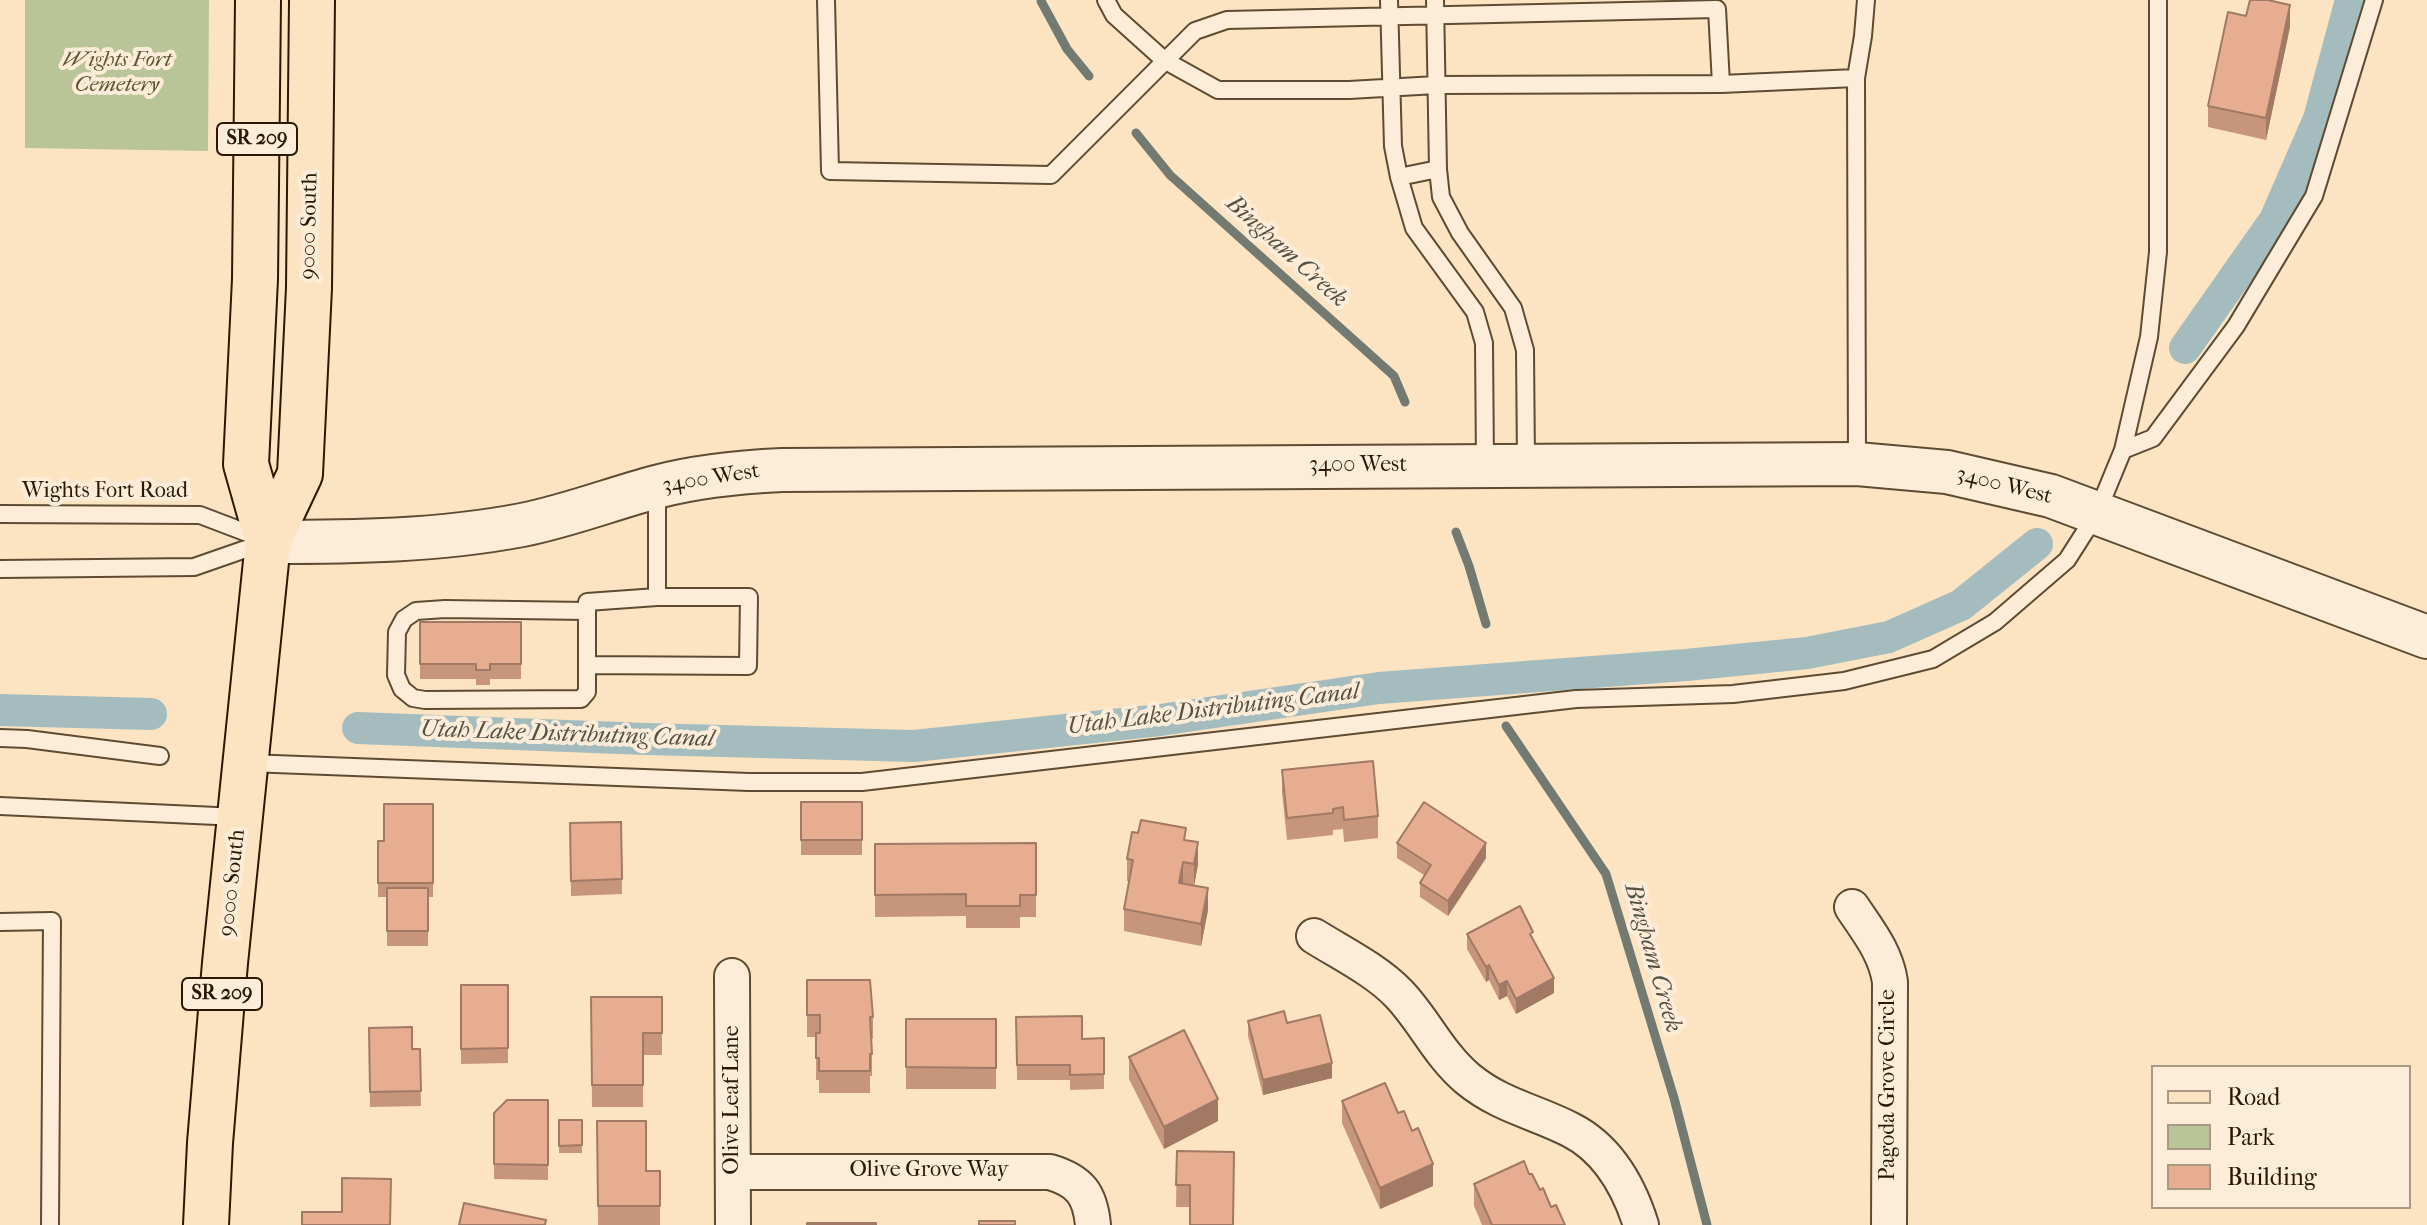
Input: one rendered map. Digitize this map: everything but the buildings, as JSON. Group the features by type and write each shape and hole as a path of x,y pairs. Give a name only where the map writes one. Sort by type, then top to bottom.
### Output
{"main road":[{"name":"9000 South","path":"258,0 255,279 246,464 268,542"},
{"name":"9000 South","path":"206,1225 217,1053 268,542 300,474 309,272 312,0"}],"street":[{"name":"3400 West","path":"268,542 344,542 463,534 554,518 657,487 719,475 782,470 1857,464 1909,467 1979,478 2051,496 2427,637"},
{"name":"Pagoda Grove Circle","path":"1852,907 1879,947 1890,982 1889,1225"},
{"path":"1314,936 1388,983 1450,1062 1472,1082 1509,1105 1573,1131 1596,1148 1628,1189 1641,1225"},
{"name":"Olive Leaf Lane","path":"732,976 733,1225"},
{"name":"Olive Grove Way","path":"733,1172 1050,1172 1080,1187 1090,1205 1093,1225"}],"lane":[{"path":"826,0 830,171 1051,175 1195,31 1227,20 1388,18 1435,7 1717,4 1721,84"},
{"path":"1106,0 1114,15 1164,60 1218,90 1721,84 1856,78"},
{"path":"1389,0 1393,146 1399,177 1414,228 1475,312 1484,343 1484,466"},
{"path":"1857,464 1856,78 1866,0"},
{"path":"246,763 749,782 862,782 1576,699 1733,694 1844,681 1933,659 1995,622 2067,560 2097,513 2123,450 2149,337 2158,252 2158,0"},
{"path":"2123,450 2153,438 2236,326 2314,196 2374,0"},
{"path":"1435,7 1441,197 1460,233 1513,308 1525,350 1526,465"},
{"path":"1399,177 1438,169"},
{"path":"657,487 657,597"},
{"name":"Wights Fort Road","path":"0,514 200,515 268,542"},
{"path":"0,569 194,567 268,542"},
{"path":"587,611 416,611 404,619 397,632 396,675 402,689 413,698 425,700 581,699 587,692 587,665 587,611 587,602 657,597 749,597 748,666 587,665"},
{"path":"0,738 160,756"},
{"path":"0,806 240,817"},
{"path":"0,922 52,921 50,1225"}],"green space":[{"name":"Wights Fort Cemetery","path":"25,0 209,0 208,151 25,148"}],"waterway":[{"name":"Utah Lake Distributing Canal","path":"2185,348 2275,220 2319,119 2351,0"},
{"name":"Bingham Creek","path":"1041,1 1067,49 1089,76"},
{"name":"Bingham Creek","path":"1136,133 1170,175 1394,376 1405,402"},
{"name":"Bingham Creek","path":"1456,532 1486,624"},
{"name":"Utah Lake Distributing Canal","path":"358,728 914,746 1160,720 1379,688 1807,653 1889,637 1961,605 2037,544"},
{"name":"Utah Lake Distributing Canal","path":"0,710 151,714"},
{"name":"Bingham Creek","path":"1506,726 1606,874 1674,1098 1707,1225"}]}
